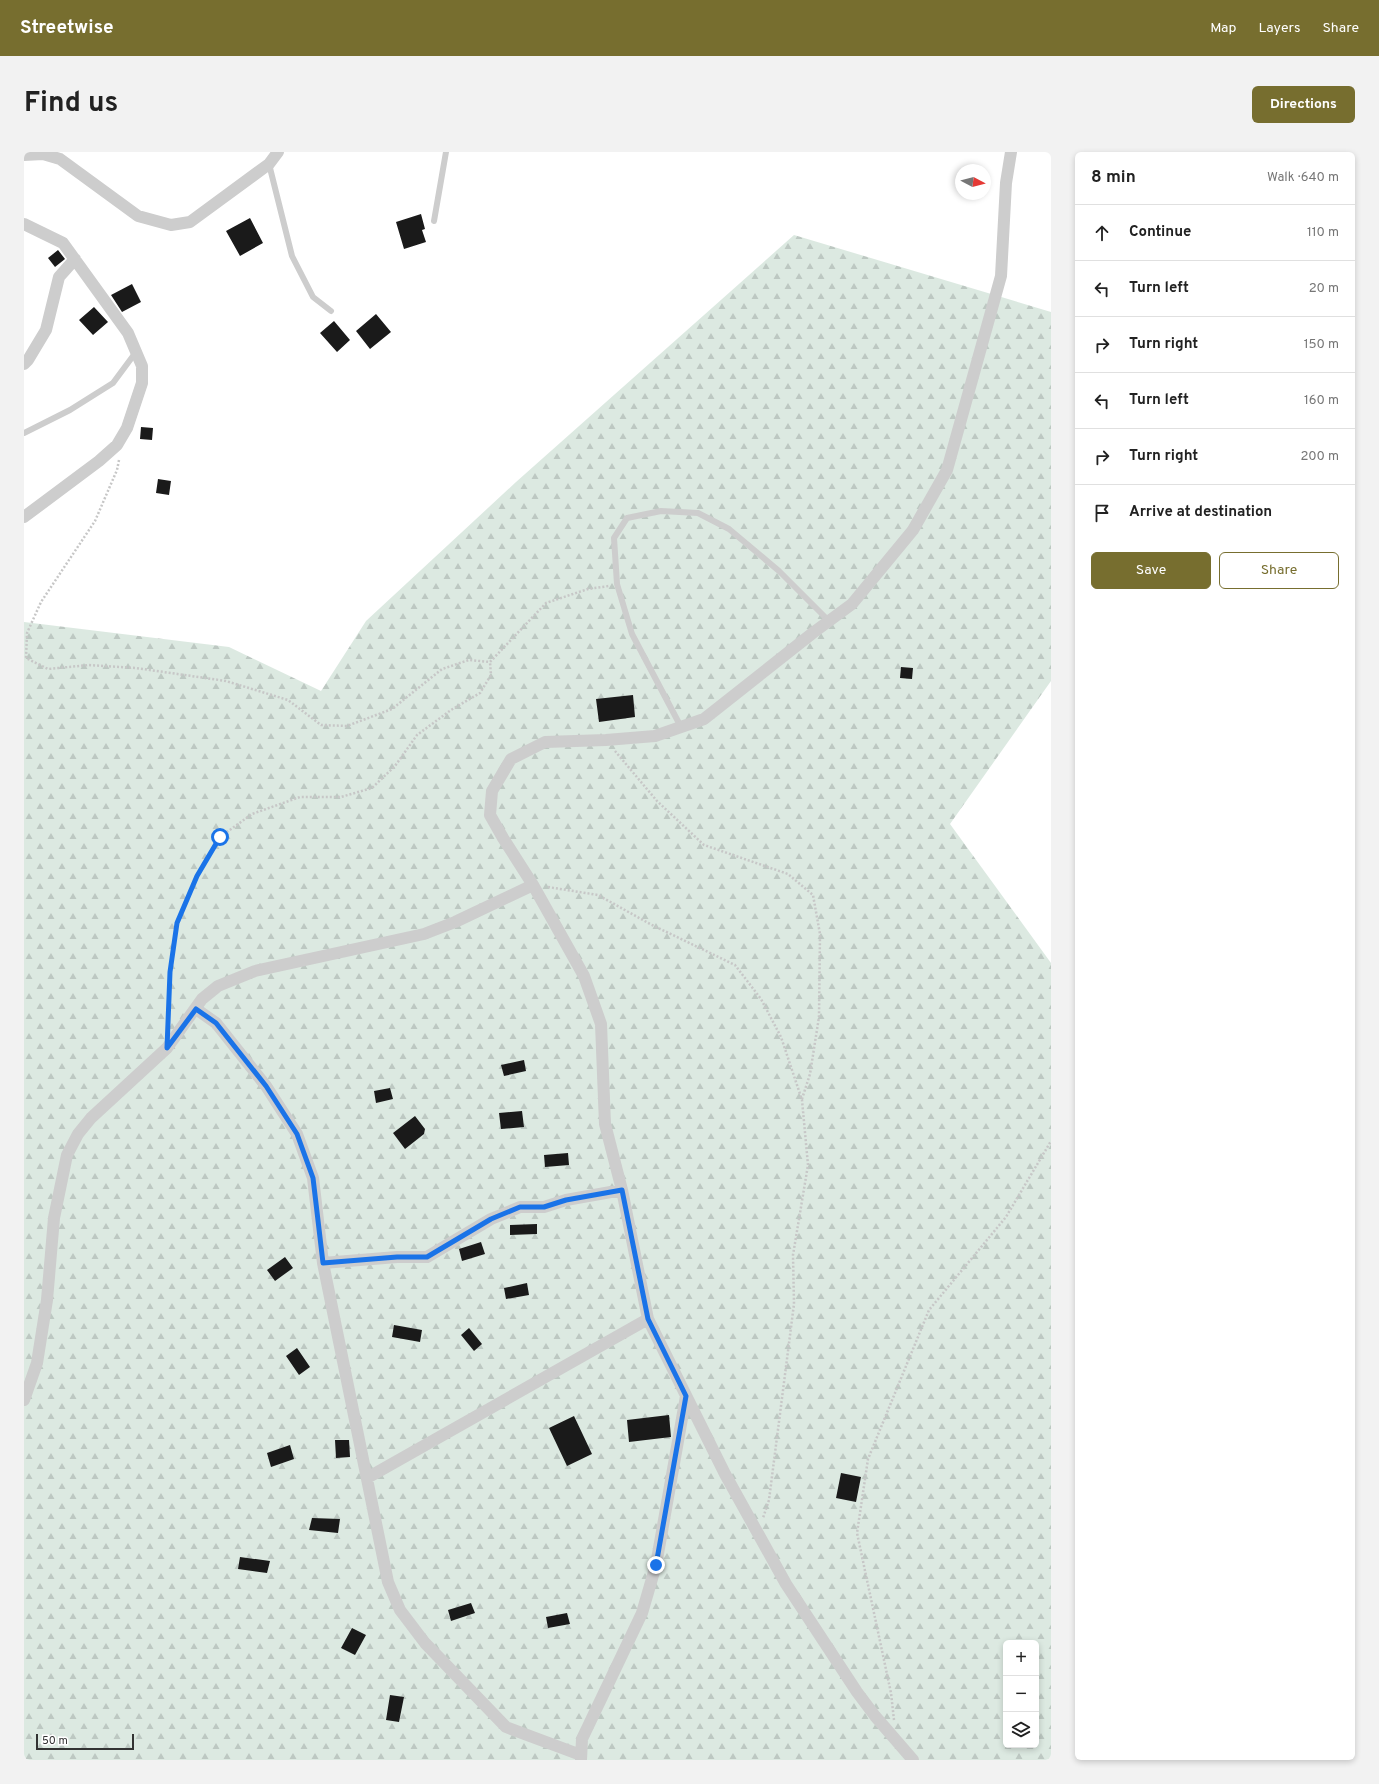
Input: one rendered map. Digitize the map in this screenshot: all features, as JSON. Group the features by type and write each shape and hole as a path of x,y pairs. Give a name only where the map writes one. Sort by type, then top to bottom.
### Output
{"street":[{"path":"24,155 43,154 60,159 138,216 171,225 190,222 268,158 278,152"},
{"path":"914,1760 875,1716 857,1692 786,1584 725,1474 648,1319 622,1190 605,1124 601,1024 584,976 533,885 490,815 492,791 511,759 545,742 606,740 654,736 704,719 852,604 913,530 947,470 1001,276 1006,183 1011,152"},
{"path":"24,224 63,243 128,333 142,366 142,383 127,428 117,445 99,461 24,517"},
{"path":"24,364 46,330 59,278 75,259"},
{"path":"24,1400 36,1363 47,1300 54,1218 67,1155 78,1134 91,1118 167,1048 202,1000 218,986 256,971 424,934 455,922 533,885"},
{"path":"196,1009 216,1023 266,1086 297,1134 313,1178 323,1263 388,1582 400,1610 425,1642 506,1727 581,1757 582,1739 642,1613 654,1572 686,1396"},
{"path":"323,1263 397,1257 427,1257 491,1219 520,1207 544,1207 566,1200 622,1190"},
{"path":"367,1478 648,1319"}],"lane":[{"path":"434,221 446,152"},
{"path":"268,158 292,256 313,297 331,311"},
{"path":"24,433 70,410 113,383 136,352"},
{"path":"681,727 632,634 617,584 614,538 627,518 661,511 698,513 729,529 779,571 829,621"}],"path":[{"path":"120,456 117,470 94,521 41,602 27,633 26,658 48,669 89,664 136,668 226,681 288,700 321,725 347,726 392,709 442,670 469,660 490,662"},
{"path":"167,1048 170,972 177,923 197,876 220,837 252,814 300,798 341,797 372,788 395,766 417,735 451,710 480,694 491,674 490,662 546,604 588,589 617,584"},
{"path":"606,740 657,801 704,845 788,874 813,895 820,934 819,1017 810,1074 802,1100"},
{"path":"533,885 598,895 650,924 735,965 761,999 781,1037 802,1100 808,1165 793,1255 794,1304 769,1500 758,1533"},
{"path":"897,1740 891,1694 857,1533 868,1459 929,1310 1006,1217 1051,1141"}],"green space":[{"path":"794,235 1051,312 1051,681 950,824 1051,963 1051,1760 24,1760 24,622 229,647 321,691 366,621 516,482"}],"building":[{"path":"421,214 425,229 422,230 426,242 404,249 396,222"},
{"path":"250,218 263,243 240,256 226,231"},
{"path":"58,250 65,259 55,267 48,258"},
{"path":"132,284 141,302 122,312 111,295"},
{"path":"94,307 108,322 93,335 79,320"},
{"path":"376,314 391,332 370,349 356,331"},
{"path":"334,321 350,340 337,352 320,333"},
{"path":"141,427 153,428 152,440 140,439"},
{"path":"158,479 171,481 169,495 156,493"},
{"path":"901,667 913,668 912,679 900,678"},
{"path":"633,695 635,717 599,722 596,699"},
{"path":"524,1060 526,1071 504,1076 501,1065"},
{"path":"390,1088 393,1099 376,1103 374,1091"},
{"path":"522,1111 524,1127 501,1129 499,1113"},
{"path":"415,1116 425,1129 424,1134 405,1149 393,1133"},
{"path":"568,1153 569,1165 545,1167 544,1155"},
{"path":"537,1224 537,1234 510,1235 510,1225"},
{"path":"481,1242 485,1254 462,1261 459,1249"},
{"path":"285,1257 293,1268 275,1281 267,1270"},
{"path":"527,1283 529,1295 506,1299 504,1288"},
{"path":"394,1325 422,1330 420,1342 392,1337"},
{"path":"469,1328 482,1344 474,1351 461,1335"},
{"path":"297,1348 310,1367 299,1375 286,1356"},
{"path":"669,1415 671,1437 629,1442 627,1420"},
{"path":"574,1416 592,1454 567,1466 549,1428"},
{"path":"335,1440 349,1440 350,1457 336,1458"},
{"path":"290,1445 294,1459 271,1467 267,1453"},
{"path":"841,1473 861,1477 856,1502 836,1498"},
{"path":"312,1518 340,1519 338,1533 309,1530"},
{"path":"240,1557 270,1561 267,1573 238,1569"},
{"path":"471,1603 475,1613 451,1621 448,1610"},
{"path":"567,1613 570,1624 548,1628 546,1617"},
{"path":"352,1628 366,1635 355,1655 341,1648"},
{"path":"390,1695 404,1697 399,1722 386,1720"}],"route":[{"path":"220,837 197,876 177,923 170,972 167,1048 196,1009 216,1023 266,1086 297,1134 313,1178 323,1263 397,1257 427,1257 491,1219 520,1207 544,1207 566,1200 622,1190 648,1319 686,1396 656,1565"}]}
